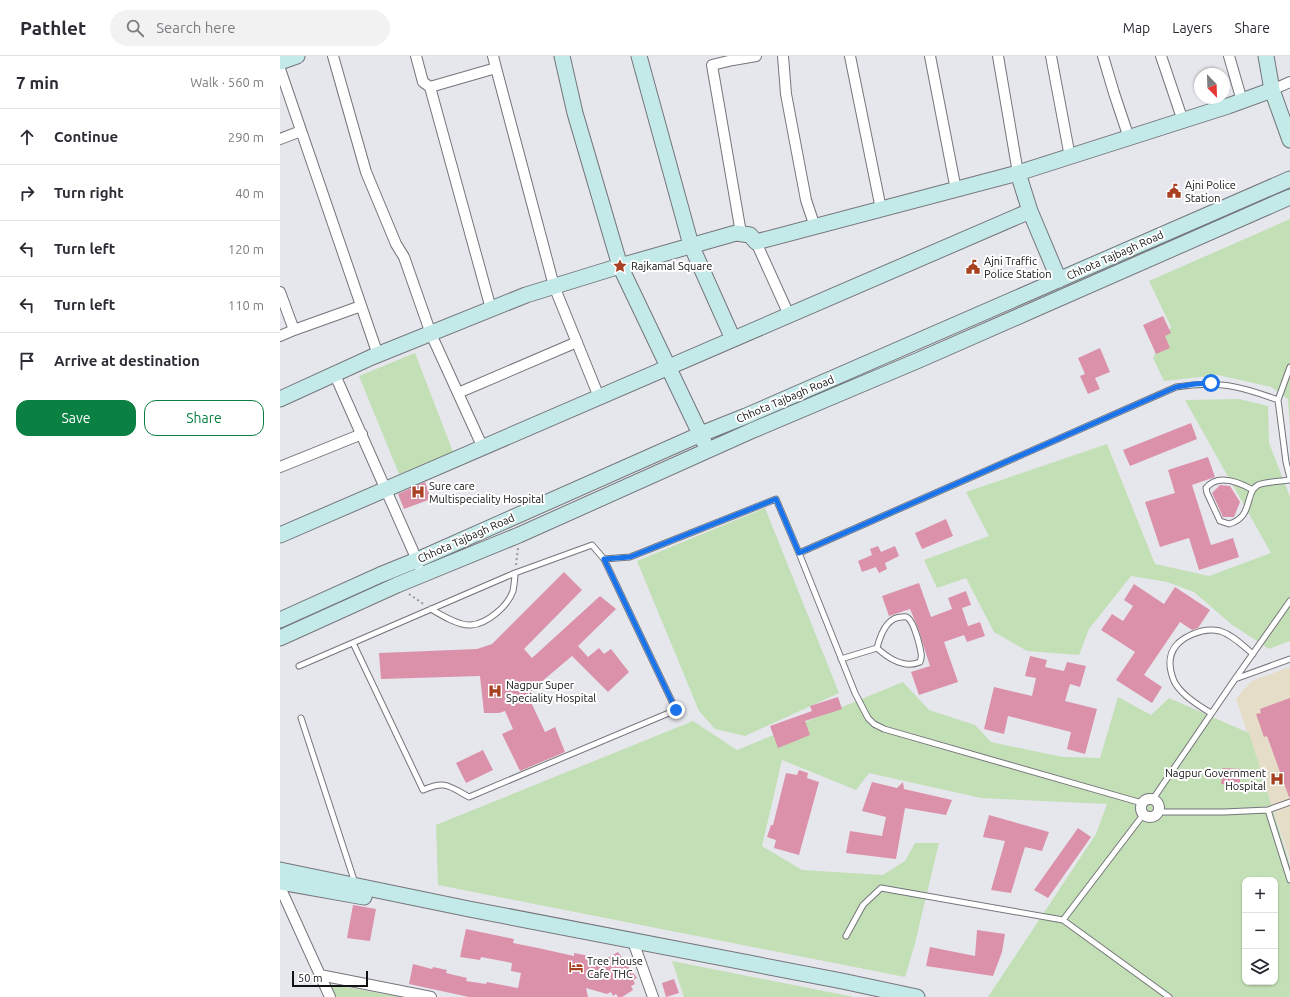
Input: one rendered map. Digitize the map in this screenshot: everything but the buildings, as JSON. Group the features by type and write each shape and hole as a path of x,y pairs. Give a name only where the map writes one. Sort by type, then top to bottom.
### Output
{"main road":[{"path":"280,62 296,56"},
{"path":"562,56 574,113 620,266 708,450"},
{"path":"639,56 691,245 733,339"},
{"path":"1266,56 1272,90 1290,140"},
{"path":"280,399 378,355 526,294 736,232 750,235 756,242 956,190 1070,157 1183,121 1272,90"},
{"path":"1018,173 1030,211 1059,280"},
{"name":"Chhota Tajbagh Road","path":"280,620 701,434 746,416 1290,179"},
{"path":"280,638 397,585 519,535 708,450 940,351 1290,196"},
{"path":"280,535 1030,211"},
{"path":"280,870 469,909 917,997"},
{"path":"280,882 635,947 837,989 892,997"}],"street":[{"path":"333,56 366,172 396,244 404,257 430,334 483,448"},
{"path":"416,56 423,82 430,87 491,309"},
{"path":"493,56 554,286 598,398"},
{"path":"741,233 712,65 733,58 756,56"},
{"path":"783,56 786,94 806,200 815,227"},
{"path":"850,56 881,209"},
{"path":"930,56 956,190"},
{"path":"998,56 1018,173"},
{"path":"1051,56 1070,157"},
{"path":"1103,56 1129,138"},
{"path":"1161,56 1183,121"},
{"path":"1230,56 1242,101"},
{"path":"430,87 496,68"},
{"path":"280,69 378,355"},
{"path":"1272,90 1290,82"},
{"path":"280,139 301,131"},
{"path":"756,242 789,315"},
{"path":"280,292 294,330"},
{"path":"280,336 361,306"},
{"path":"458,393 577,342"},
{"path":"335,374 417,560 419,577"},
{"path":"280,468 362,434"},
{"path":"1147,799 1153,799 1158,803 1158,814 1152,818 1143,815 1141,809 1142,803 1147,799"},
{"path":"280,887 330,997"},
{"path":"635,947 653,997"},
{"path":"320,975 431,997"}],"lane":[{"path":"1253,490 1232,481 1216,480 1206,488 1220,521 1229,524 1239,520 1243,515 1253,490 1259,485 1290,479 1286,462 1278,400 1290,367"},
{"path":"799,553 1176,387 1195,384 1222,384 1237,387 1278,400"},
{"path":"604,559 630,557 776,499 855,693 868,718 874,724 884,729 1142,803"},
{"path":"299,666 515,573 592,545 604,559 676,710 469,797 445,784 433,786 423,790 353,643"},
{"path":"431,609 450,620 470,626 486,622 505,606 512,592 515,573"},
{"path":"1153,799 1290,602"},
{"path":"899,617 907,617 910,619 916,633 921,659 920,662 913,665 899,663 877,648 880,637 887,625 892,620 899,617"},
{"path":"1211,714 1181,691 1175,682 1170,662 1175,646 1183,638 1205,630 1213,630 1222,632 1233,638 1253,654"},
{"path":"841,659 877,648"},
{"path":"1235,679 1290,659"},
{"path":"301,718 356,885"},
{"path":"1159,812 1268,810 1290,802"},
{"path":"1268,810 1290,880"},
{"path":"1063,920 1143,815"},
{"path":"846,936 863,905 881,888 1063,920 1170,997"}],"path":[{"path":"515,573 519,535"},
{"path":"397,585 431,609"}],"shaded area":[{"name":"Nagpur Government Hospital","path":"1290,667 1290,860 1236,699 1251,681"}],"green space":[{"path":"1290,219 1290,429 1288,399 1271,387 1218,375 1164,381 1153,358 1171,327 1149,281"},
{"path":"415,353 453,452 399,474 359,376"},
{"path":"1239,399 1268,406 1269,443 1290,497 1290,641 1269,649 1231,624 1194,592 1167,582 1131,576 1089,629 1079,655 1027,651 994,632 966,578 937,588 924,560 989,536 966,492 1107,444 1155,564 1209,576 1271,553 1185,400"},
{"path":"765,508 839,693 745,736 715,729 699,711 637,561"},
{"path":"903,682 929,710 975,725 991,742 1063,757 1100,758 1118,697 1151,715 1169,698 1249,733 1290,865 1290,997 988,997 1096,834 1107,804 981,798 869,773 856,790 782,760 762,846 802,870 883,875 905,861 915,843 939,843 914,947 905,977 438,885 436,825 693,721 737,750"},
{"path":"672,961 854,997 684,997"},
{"path":"329,984 400,997 335,997"}],"place":[{"name":"Ajni Police Station","path":"1174,191"},
{"name":"Rajkamal Square","path":"620,266"},
{"name":"Ajni Traffic Police Station","path":"973,267"},
{"name":"Sure care Multispeciality Hospital","path":"418,492"},
{"name":"Nagpur Super Speciality Hospital","path":"495,691"},
{"name":"Nagpur Government Hospital","path":"1277,779"},
{"name":"Tree House Cafe THC","path":"576,967"}],"route":[{"path":"676,710 604,559 630,557 776,499 799,553 1176,387 1211,383"}]}
